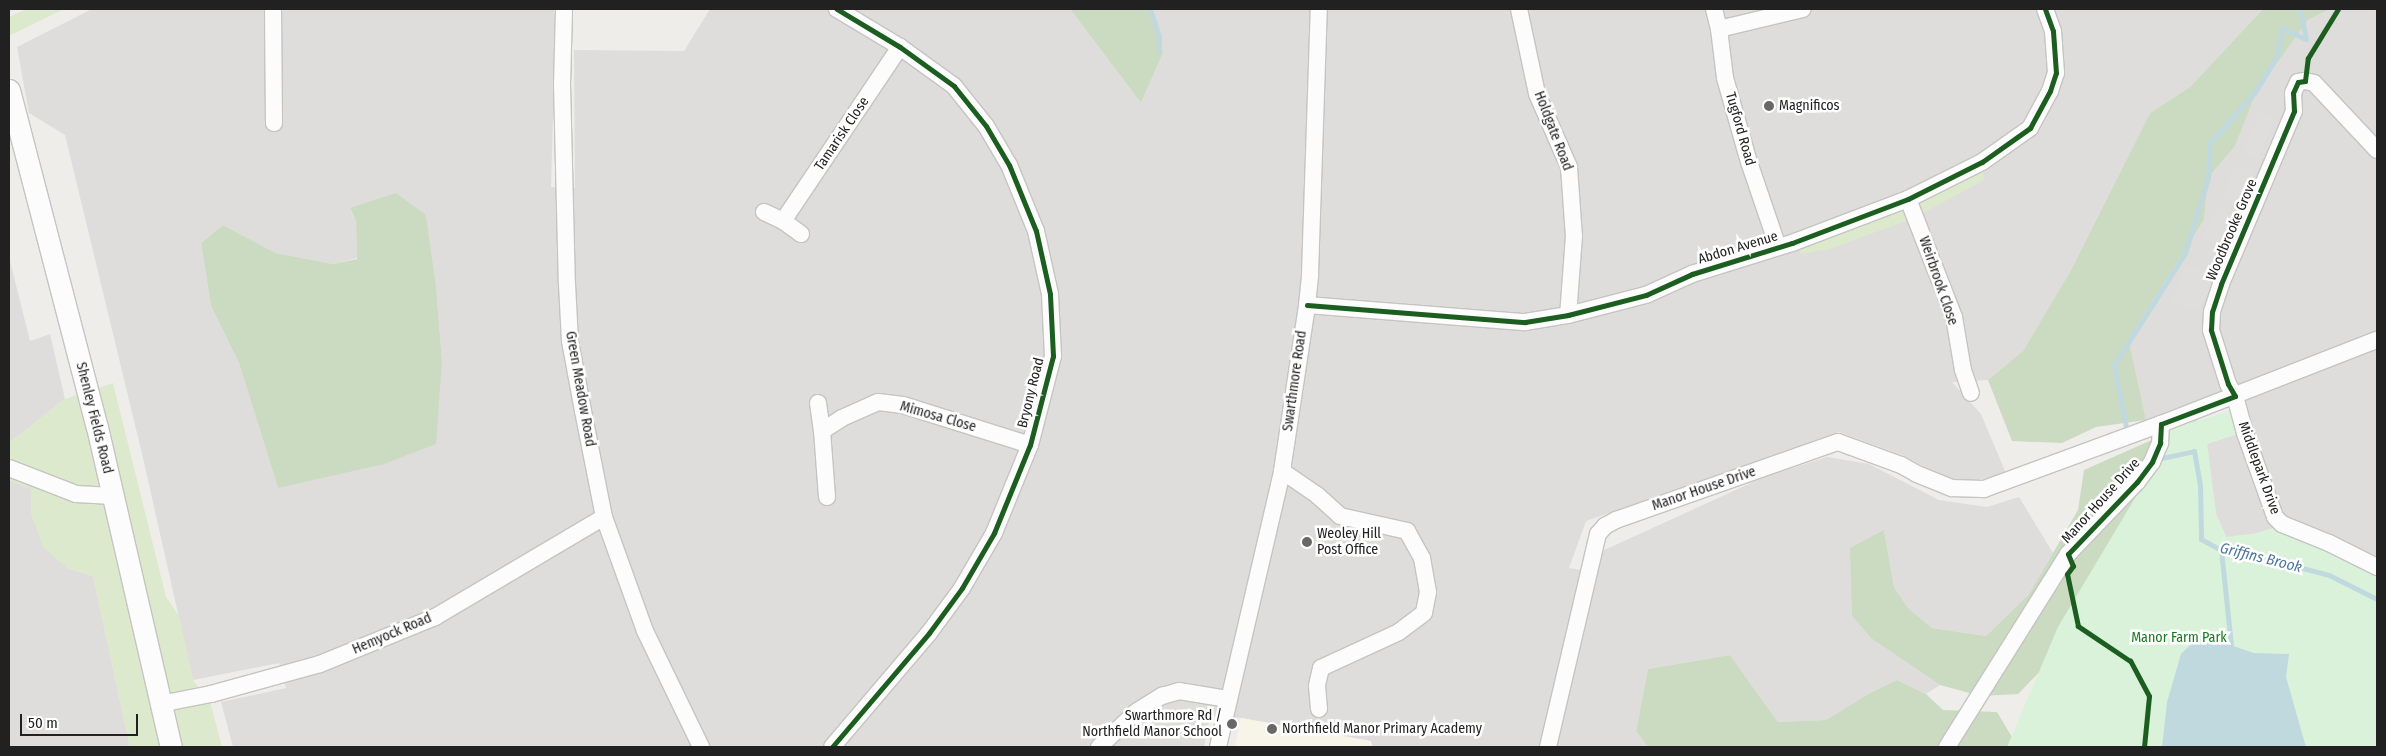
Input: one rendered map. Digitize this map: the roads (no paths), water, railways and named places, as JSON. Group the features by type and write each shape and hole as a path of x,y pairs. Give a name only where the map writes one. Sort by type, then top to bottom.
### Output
{"street":[{"path":"273,9 274,123"},
{"name":"Green Meadow Road","path":"564,9 564,208 570,342 604,517 646,631 701,747"},
{"name":"Bryony Road","path":"832,747 929,633 962,588 994,533 1030,445 1053,356 1050,294 1036,231 1009,165 986,126 954,86 900,47 837,9"},
{"name":"Swarthmore Road","path":"1218,747 1282,471 1307,305 1310,274 1319,9"},
{"name":"Holdgate Road","path":"1519,9 1537,94 1569,167 1574,236 1568,315"},
{"name":"Tugford Road","path":"1714,9 1719,29 1725,78 1749,162 1778,247"},
{"path":"1719,29 1803,9"},
{"name":"Abdon Avenue","path":"1307,305 1526,322 1568,315 1646,295 1692,274 1778,247 1908,199 1982,162 2030,128 2056,73 2054,32 2045,9"},
{"name":"Tamarisk Close","path":"783,221 900,47"},
{"name":"Woodbrooke Grove","path":"2235,396 2228,384 2211,330 2212,312 2221,284 2294,111 2293,94 2298,82 2305,80 2314,82 2377,150"},
{"name":"Shenley Fields Road","path":"9,90 113,496 171,747"},
{"name":"Weirbrook Close","path":"1908,199 1954,317 1963,370 1971,393"},
{"path":"764,212 783,221 801,234"},
{"name":"Manor House Drive","path":"1548,747 1598,534 1605,526 1616,520 1838,442 1901,465 1917,474 1952,488 1984,489 2235,396 2377,340"},
{"name":"Middlepark Drive","path":"2235,396 2245,434 2275,517 2282,524 2329,543 2377,567"},
{"name":"Mimosa Close","path":"822,432 842,418 878,402 903,405 1030,445"},
{"path":"818,403 827,497"},
{"name":"Manor House Drive","path":"1947,747 2068,554 2137,482 2152,462 2160,443 2161,424"},
{"path":"9,468 76,494 113,496"},
{"path":"1282,471 1316,495 1340,516 1406,531 1422,558 1428,592 1424,613 1399,632 1321,668 1317,686 1319,709"},
{"name":"Hemyock Road","path":"160,704 211,694 320,664 426,620 604,517"},
{"path":"1099,747 1136,712 1162,696 1179,691 1228,700"}],"water":[{"path":"2200,635 2254,653 2289,654 2286,677 2306,747 2162,747 2167,702 2181,654"}],"waterway":[{"path":"1150,9 1159,37 1159,52"},
{"path":"2126,427 2114,365 2185,253 2208,178 2210,143 2255,92 2277,56 2282,28 2306,39 2300,9"},
{"name":"Griffins Brook","path":"2157,459 2194,451 2200,485 2201,539 2221,550 2251,554 2329,575 2377,599"},
{"name":"Griffins Brook","path":"2135,464 2146,461"},
{"path":"2221,550 2231,645"}],"place":[{"name":"Magnificos","path":"1769,106"},
{"name":"Weoley Hill Post Office","path":"1307,542"},
{"name":"Swarthmore Rd / Northfield Manor School","path":"1232,724"},
{"name":"Northfield Manor Primary Academy","path":"1272,729"}],"park label":[{"name":"Manor Farm Park","path":"2179,638"}]}
